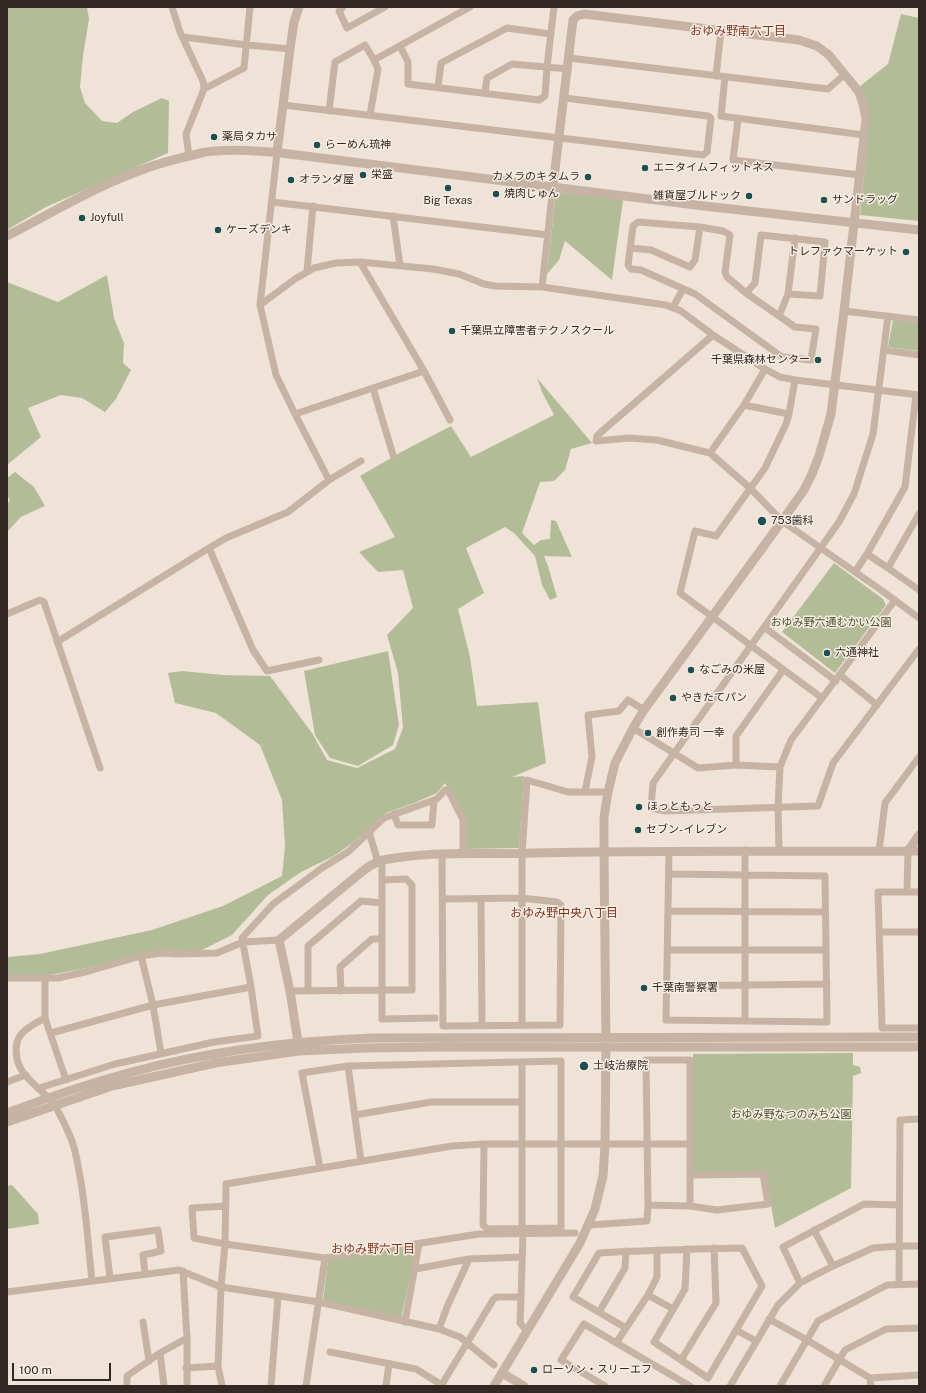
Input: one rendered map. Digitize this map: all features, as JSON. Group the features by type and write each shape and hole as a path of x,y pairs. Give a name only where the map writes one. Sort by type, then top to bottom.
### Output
{"street":[{"path":"172,7 183,37 203,81 204,89 186,134 190,156"},
{"path":"204,89 244,68 250,7"},
{"path":"299,7 294,22 290,49 260,305 276,375 294,414 329,480"},
{"path":"343,7 339,11 348,28 385,7"},
{"path":"374,60 470,7"},
{"path":"400,46 408,62 408,84 539,100 545,96 554,7"},
{"path":"494,1386 580,1243 589,1225 600,1193 603,1176 605,1145 606,1042 604,817 615,763 644,710 804,490 820,456 835,385 866,119 863,104 858,92 829,55 817,46 799,40 584,14 577,16 573,20 565,98 558,138 542,287"},
{"path":"438,87 441,63 507,28 551,34"},
{"path":"716,76 721,31"},
{"path":"183,37 290,49"},
{"path":"329,111 335,62 366,45 378,69 370,115"},
{"path":"569,58 828,89 845,74"},
{"path":"485,94 487,78 512,64 568,69"},
{"path":"725,77 721,116 864,135"},
{"path":"283,105 703,155 707,152 711,118 708,116 565,98"},
{"path":"738,119 732,160 860,175"},
{"path":"7,236 117,180 148,167 214,151 240,150 277,153 553,186 704,206 919,230"},
{"path":"272,202 548,235"},
{"path":"307,271 313,206"},
{"path":"393,216 400,266"},
{"path":"638,222 700,227 723,231 730,235 725,272 727,277 796,327 816,329 811,360 782,357 695,294 641,270 631,270 628,264 630,248 634,226 638,222"},
{"path":"630,248 650,250 690,267 695,260 700,227"},
{"path":"746,292 755,283 761,235 825,242 820,296 788,294"},
{"path":"779,316 788,294 795,238"},
{"path":"260,305 307,271 325,265 360,262 432,269 459,274 484,284 495,286 542,287 673,307 681,311 713,335 765,370 780,377 918,395 905,487 867,554 855,572"},
{"path":"360,262 424,371 450,420"},
{"path":"673,307 683,289"},
{"path":"844,311 919,320"},
{"path":"888,316 878,390 874,434 854,494 839,522 653,783 651,808 665,811 818,806 833,763 919,649"},
{"path":"713,335 600,433 597,436 596,441 629,438 657,440 710,453 750,488 782,521 919,618"},
{"path":"884,350 919,354"},
{"path":"710,453 744,405 765,370"},
{"path":"294,414 424,371"},
{"path":"795,380 786,424 765,468 716,536 695,531 680,593 822,698"},
{"path":"373,388 392,455"},
{"path":"744,405 789,414"},
{"path":"911,441 919,442"},
{"path":"57,642 226,538 288,512 329,480 361,461"},
{"path":"888,568 917,524 919,514"},
{"path":"210,548 254,650 267,671 319,660"},
{"path":"867,554 918,588"},
{"path":"7,614 40,600 44,602 100,768"},
{"path":"779,850 778,807 780,767 791,740 895,600"},
{"path":"764,627 877,705"},
{"path":"736,765 736,736 783,670"},
{"path":"585,791 592,758 588,715 619,711 628,700 644,710"},
{"path":"633,728 698,768 736,765 780,767"},
{"path":"880,851 885,802 919,757"},
{"path":"522,1025 521,898 522,854 527,780 568,792 608,792"},
{"path":"39,1088 115,1064 214,1042 258,1036 242,938 273,904 322,868 348,852 384,818 437,799 445,790 448,790 463,820 463,853"},
{"path":"394,814 398,825 432,825 434,800"},
{"path":"369,832 380,861 382,880 382,1019 435,1018"},
{"path":"907,892 908,851 919,835"},
{"path":"745,850 745,1021"},
{"path":"7,978 58,978 141,956 161,953 217,953 243,942 279,940 369,867 380,861 408,856 463,853 522,854 745,850 919,850"},
{"path":"669,851 666,1020 827,1022 825,876 669,874"},
{"path":"442,854 442,899 443,1026 560,1025 561,905 557,902 521,898 442,899"},
{"path":"290,992 308,990 412,990 412,885 406,879 382,880"},
{"path":"919,892 878,892 882,1028 919,1028"},
{"path":"481,899 482,1026"},
{"path":"308,990 308,946 361,901 382,903"},
{"path":"668,911 825,912"},
{"path":"880,932 919,932 919,937"},
{"path":"341,991 340,967 372,939 382,938"},
{"path":"279,940 290,992 298,1042"},
{"path":"668,950 826,950"},
{"path":"141,956 153,1005 162,1053"},
{"path":"45,979 45,1018 66,1080"},
{"path":"667,986 827,984"},
{"path":"51,1033 153,1005 251,987"},
{"path":"45,1018 24,1030 18,1037 17,1058 26,1076 55,1105 71,1138 84,1197 92,1280"},
{"path":"7,1122 112,1086 215,1063 299,1051 606,1042 919,1037"},
{"path":"7,1113 129,1072 234,1050 298,1042 372,1038 919,1047"},
{"path":"589,1225 647,1221 646,1060 690,1060 690,1206"},
{"path":"226,1206 192,1208 194,1238 225,1244 325,1258 479,1234 561,1228 561,1061 348,1066 302,1073 320,1168"},
{"path":"522,1062 522,1257 520,1323 527,1331"},
{"path":"348,1066 361,1161"},
{"path":"7,1082 26,1076"},
{"path":"355,1115 432,1102 521,1102"},
{"path":"899,1284 900,1120 919,1119"},
{"path":"484,1144 483,1225 488,1229 575,1233"},
{"path":"222,1386 218,1366 221,1287 225,1244 226,1184 452,1146 484,1144 690,1144"},
{"path":"648,1205 690,1206 717,1210 768,1204 763,1174 690,1175"},
{"path":"800,1284 783,1247 864,1204 899,1204"},
{"path":"110,1278 105,1237 158,1230 161,1251 143,1255 145,1274"},
{"path":"814,1230 833,1266"},
{"path":"405,1322 419,1244"},
{"path":"730,1386 778,1305 800,1284 833,1266 873,1248 919,1246"},
{"path":"681,1360 716,1302 714,1248"},
{"path":"626,1328 573,1296 599,1253 626,1251 714,1248 742,1248 762,1286 708,1378 654,1342 685,1289 686,1249"},
{"path":"616,1343 648,1295 657,1277 657,1250"},
{"path":"599,1312 625,1268 626,1251"},
{"path":"415,1269 469,1259 522,1257"},
{"path":"306,1386 325,1258"},
{"path":"439,1329 447,1307 469,1259"},
{"path":"7,1292 179,1270 221,1287 278,1297 319,1302 439,1329 460,1337 494,1365"},
{"path":"183,1271 187,1338 187,1386"},
{"path":"780,1386 818,1321 887,1285 919,1284"},
{"path":"648,1295 673,1310"},
{"path":"330,1352 416,1369 441,1385 492,1300 496,1297 521,1296"},
{"path":"271,1386 278,1297"},
{"path":"769,1319 870,1378 919,1375"},
{"path":"143,1322 150,1361"},
{"path":"605,1386 561,1360 584,1324 690,1386"},
{"path":"824,1386 845,1350 886,1329 919,1328"},
{"path":"736,1330 756,1341"},
{"path":"128,1386 127,1376 160,1353 187,1338"},
{"path":"160,1353 164,1386"},
{"path":"386,1386 389,1364"},
{"path":"186,1368 218,1366"},
{"path":"502,1373 524,1386"},
{"path":"870,1378 871,1386"}],"green space":[{"path":"7,7 87,7 89,19 80,87 85,103 102,121 117,123 133,112 162,98 169,101 168,153 46,207 7,230"},
{"path":"901,14 919,18 919,221 860,215 869,124 859,87 888,64"},
{"path":"556,192 623,200 612,280 565,241 559,260 547,274"},
{"path":"107,275 114,318 124,343 123,363 131,370 116,399 105,412 82,398 61,395 28,408 41,437 7,465 7,282 58,302"},
{"path":"893,320 919,323 919,351 888,347"},
{"path":"537,378 592,443 571,449 565,470 554,481 540,482 522,533 534,545 541,540 550,539 551,520 556,521 572,557 544,556 557,597 550,600 542,585 535,556 514,533 505,527 466,548 484,593 458,609 470,657 477,706 538,702 546,763 512,777 524,776 519,848 465,849 465,817 445,783 437,793 386,813 351,844 334,856 301,872 268,895 232,935 198,952 165,950 107,964 29,979 7,978 7,957 40,954 152,930 223,906 282,876 285,846 282,800 260,745 216,713 175,703 168,673 182,671 223,675 270,676 312,733 327,760 357,768 395,749 403,728 398,673 387,635 413,608 403,570 378,572 359,552 395,537 360,476 403,451 451,426 471,457 554,415 542,392"},
{"path":"15,472 34,487 45,506 21,517 7,532 7,503 10,501 7,494 7,478"},
{"name":"おゆみ野六通むかい公園","path":"834,563 883,599 886,605 835,673 782,632"},
{"path":"388,651 399,725 393,745 358,766 330,758 315,735 304,671"},
{"name":"おゆみ野なつのみち公園","path":"853,1053 853,1065 860,1067 861,1073 853,1076 851,1188 775,1228 765,1171 693,1172 693,1054"},
{"path":"12,1185 38,1214 39,1224 7,1229 7,1186"},
{"path":"416,1247 401,1320 323,1301 328,1260"}],"place":[{"name":"薬局タカサ","path":"214,137"},
{"name":"らーめん琉神","path":"317,145"},
{"name":"エニタイムフィットネス","path":"645,168"},
{"name":"栄盛","path":"363,175"},
{"name":"カメラのキタムラ","path":"588,177"},
{"name":"オランダ屋","path":"291,180"},
{"name":"Big Texas","path":"448,188"},
{"name":"焼肉じゅん","path":"496,194"},
{"name":"雑貨屋ブルドック","path":"749,196"},
{"name":"サンドラッグ","path":"824,200"},
{"name":"Joyfull","path":"82,218"},
{"name":"ケーズデンキ","path":"218,230"},
{"name":"トレファクマーケット","path":"906,252"},
{"name":"千葉県立障害者テクノスクール","path":"452,331"},
{"name":"千葉県森林センター","path":"818,360"},
{"name":"753歯科","path":"762,521"},
{"name":"六通神社","path":"827,653"},
{"name":"なごみの米屋","path":"691,670"},
{"name":"やきたてパン","path":"673,698"},
{"name":"創作寿司 一幸","path":"648,733"},
{"name":"ほっともっと","path":"639,807"},
{"name":"セブン-イレブン","path":"638,830"},
{"name":"千葉南警察署","path":"644,988"},
{"name":"土岐治療院","path":"584,1066"},
{"name":"ローソン・スリーエフ","path":"534,1370"}],"district":[{"name":"おゆみ野南六丁目","path":"738,31"},
{"name":"おゆみ野中央八丁目","path":"564,913"},
{"name":"おゆみ野六丁目","path":"373,1249"}]}
